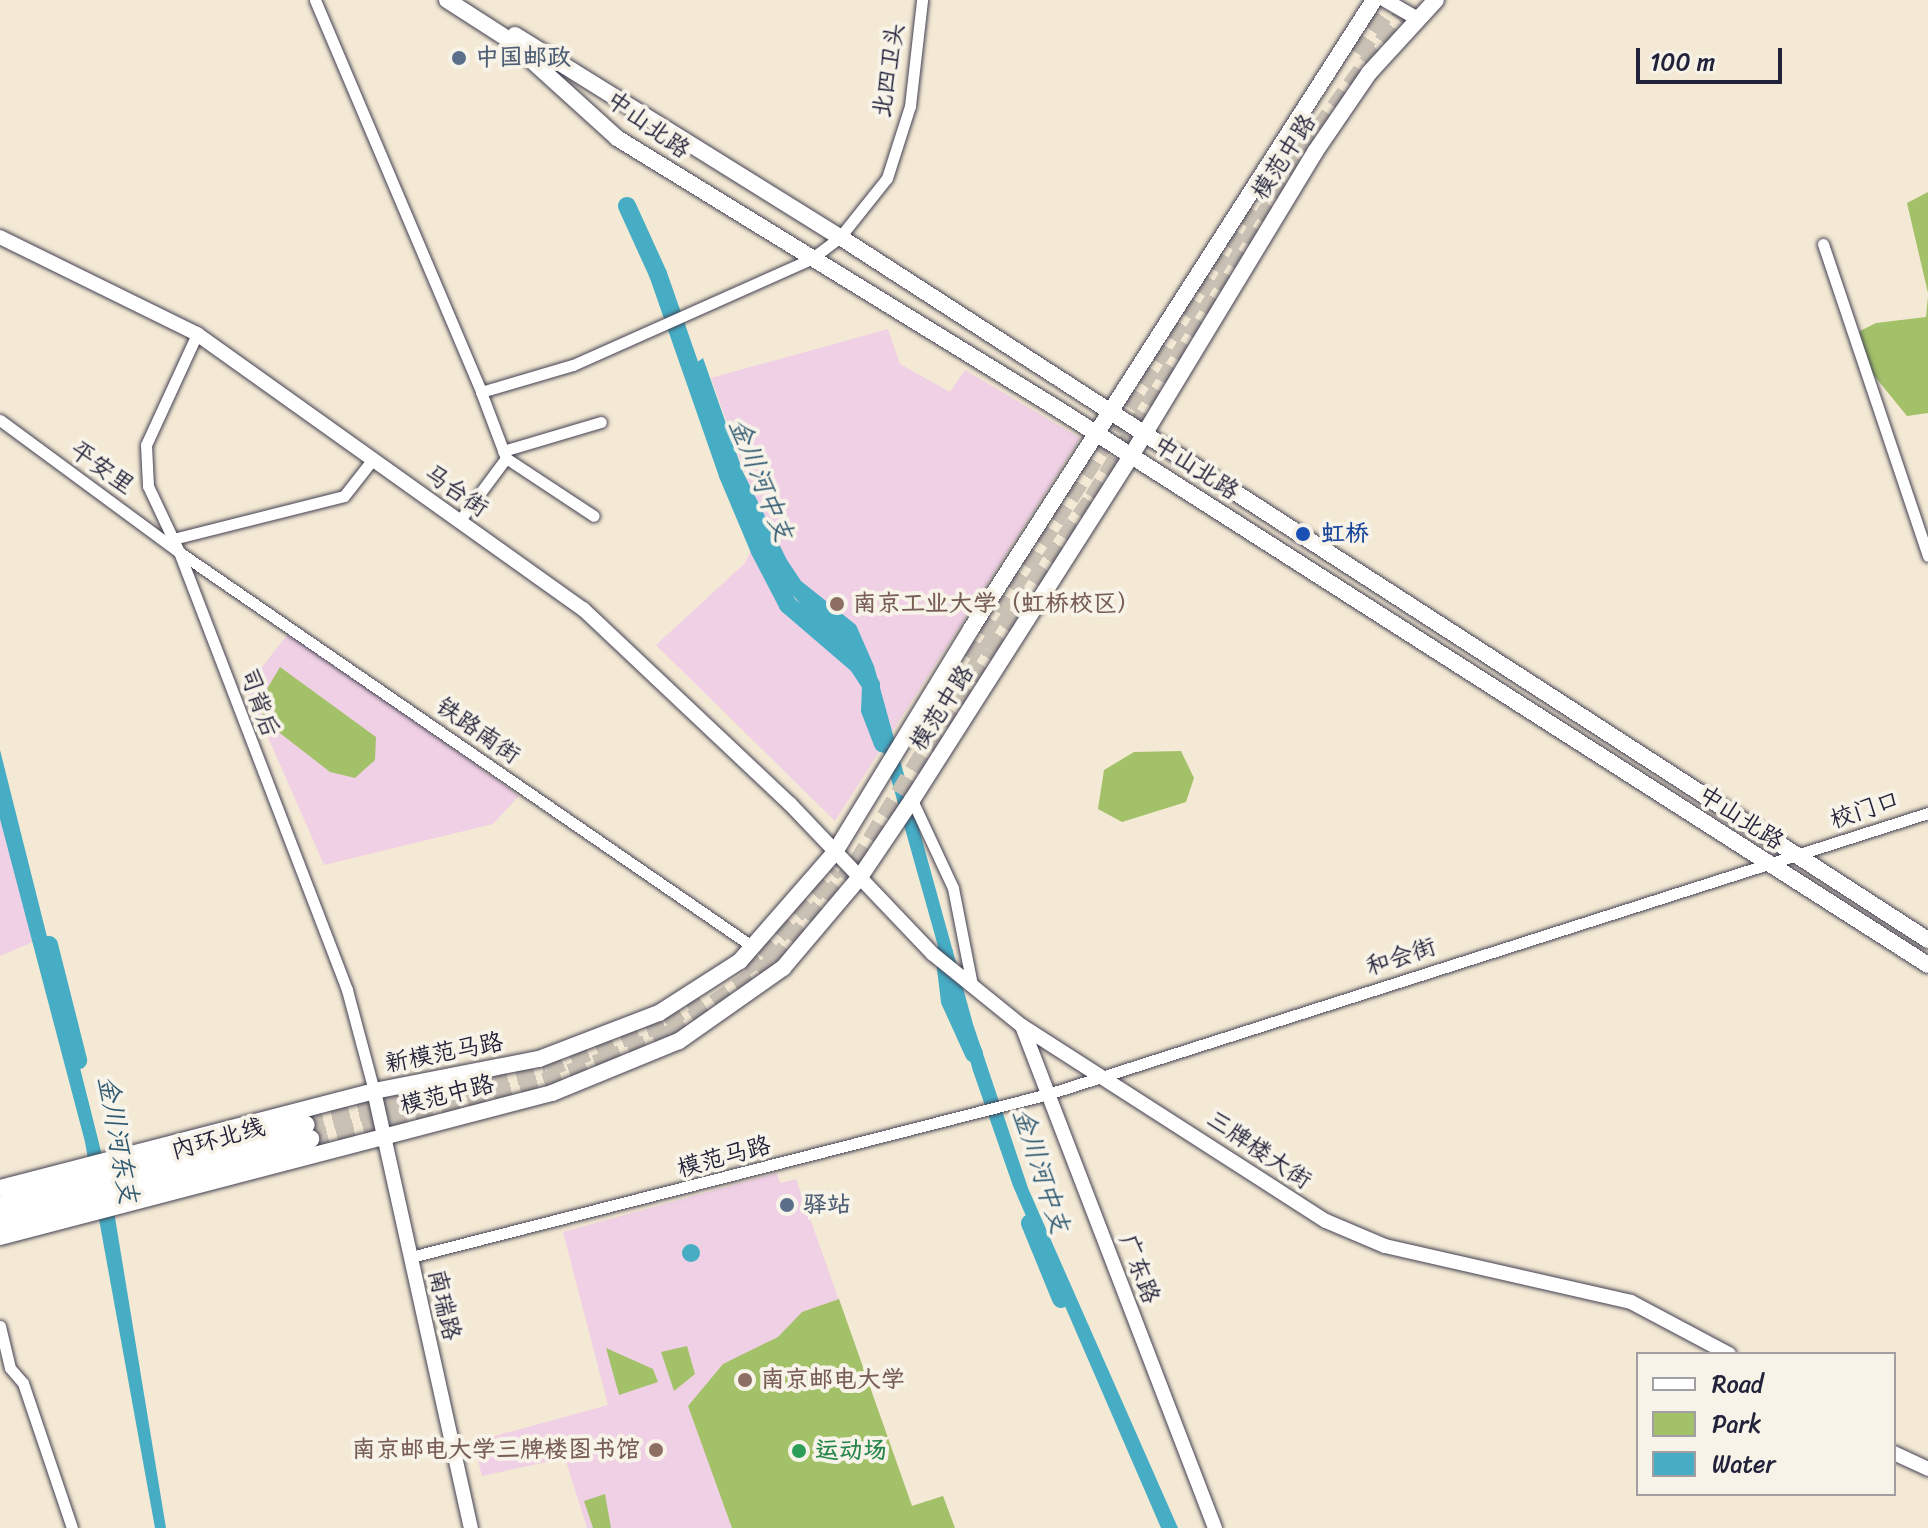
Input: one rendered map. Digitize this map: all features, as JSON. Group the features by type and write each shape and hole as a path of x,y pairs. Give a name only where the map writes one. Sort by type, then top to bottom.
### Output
{"highway":[{"name":"内环北线","path":"0,1205 63,1195 123,1190 308,1132 133,1162 63,1195 30,1213 0,1223"},
{"path":"0,1198 63,1195"}],"main road":[{"name":"中山北路","path":"447,0 509,40 617,138 1131,456 1928,965"},
{"name":"中山北路","path":"461,0 840,237 1794,857 1928,940"},
{"name":"模范中路","path":"835,852 963,641 1099,436 1374,0"},
{"name":"模范中路","path":"63,1195 140,1201 552,1093 679,1041 783,968 860,877 912,800 1131,456 1315,152 1369,73 1436,0"},
{"name":"新模范马路","path":"133,1162 374,1091 539,1059 659,1013 725,972 753,947 835,852"},
{"path":"0,1188 63,1195"},
{"path":"0,1237 63,1195"}],"street":[{"path":"315,0 505,455 594,516"},
{"name":"北四卫头","path":"481,392 573,365 811,259 840,237 887,178 910,106 922,0"},
{"path":"1385,0 1418,19"},
{"path":"1407,0 1418,19"},
{"name":"马台街","path":"0,237 197,334 583,609 835,852"},
{"path":"1823,244 1928,556"},
{"name":"司背后","path":"197,334 146,445 148,486 179,552 347,990 374,1091"},
{"name":"平安里","path":"0,420 179,552"},
{"path":"460,520 505,455 601,422"},
{"path":"173,539 344,496 373,459"},
{"name":"铁路南街","path":"179,552 753,947"},
{"path":"912,800 953,888 972,985"},
{"name":"校门口","path":"1769,865 1928,813"},
{"name":"三牌楼大街","path":"835,852 933,954 1022,1026 1326,1221 1385,1246 1631,1302 1725,1352"},
{"name":"和会街","path":"1048,1094 1769,865"},
{"name":"广东路","path":"1022,1026 1215,1528"},
{"name":"南瑞路","path":"374,1091 471,1528"},
{"name":"模范马路","path":"411,1257 1048,1094"},
{"path":"0,1326 5,1369 23,1383 72,1528"},
{"path":"1896,1454 1928,1469"}],"shaded area":[{"name":"南京工业大学（虹桥校区）","path":"888,329 900,364 950,392 965,370 1080,438 835,821 656,645 745,563 763,525 711,378"},
{"path":"292,629 332,662 519,796 493,824 324,865 246,687"},
{"path":"0,815 35,941 0,956"},
{"path":"777,1173 780,1183 796,1179 912,1506 943,1496 955,1528 587,1528 565,1458 482,1476 473,1442 608,1405 563,1232"}],"green space":[{"path":"1928,192 1928,293 1907,203"},
{"path":"1928,296 1928,413 1907,416 1859,357 1860,331 1876,323 1926,317"},
{"path":"280,667 376,737 375,760 355,778 330,772 267,723 258,704"},
{"path":"1181,751 1194,778 1186,802 1122,822 1098,809 1104,770 1134,752"},
{"name":"运动场","path":"839,1299 912,1506 943,1496 955,1528 732,1528 688,1406 723,1364 778,1337 802,1312"},
{"path":"687,1346 695,1374 674,1391 661,1352"},
{"path":"606,1348 653,1369 658,1382 619,1395"},
{"path":"605,1494 611,1528 593,1528 584,1501"}],"water":[{"path":"703,358 743,472 787,560 801,581 856,625 874,666 973,1024 1028,1188 1178,1528 1161,1528 1013,1186 973,1071 863,679 787,588 732,473 697,371 696,363"},
{"path":"0,750 110,1187 166,1528 155,1528 85,1142 0,819"},
{"path":"691,1244 700,1253 691,1262 682,1253"}],"waterway":[{"name":"金川河中支","path":"627,206 658,274 728,475 760,551 788,605 858,665 871,685 870,710 883,744"},
{"name":"金川河东支","path":"49,945 78,1060"},
{"name":"金川河中支","path":"944,953 950,1001 974,1054"},
{"name":"金川河中支","path":"1030,1223 1061,1299"}],"tunnel":[{"path":"1358,54 1395,0"},
{"path":"310,1139 544,1082 604,1061 670,1034 774,962 857,863 987,649 1093,498 1303,151 1413,0"},
{"path":"925,726 1299,137"},
{"path":"744,968 761,956 835,869"},
{"path":"306,1125 546,1069 665,1022 700,999"}],"place":[{"name":"中国邮政","path":"459,58"},
{"name":"虹桥","path":"1303,534"},
{"name":"南京工业大学（虹桥校区）","path":"837,604"},
{"name":"驿站","path":"787,1205"},
{"name":"南京邮电大学","path":"745,1380"},
{"name":"南京邮电大学三牌楼图书馆","path":"656,1450"},
{"name":"运动场","path":"799,1451"}]}
